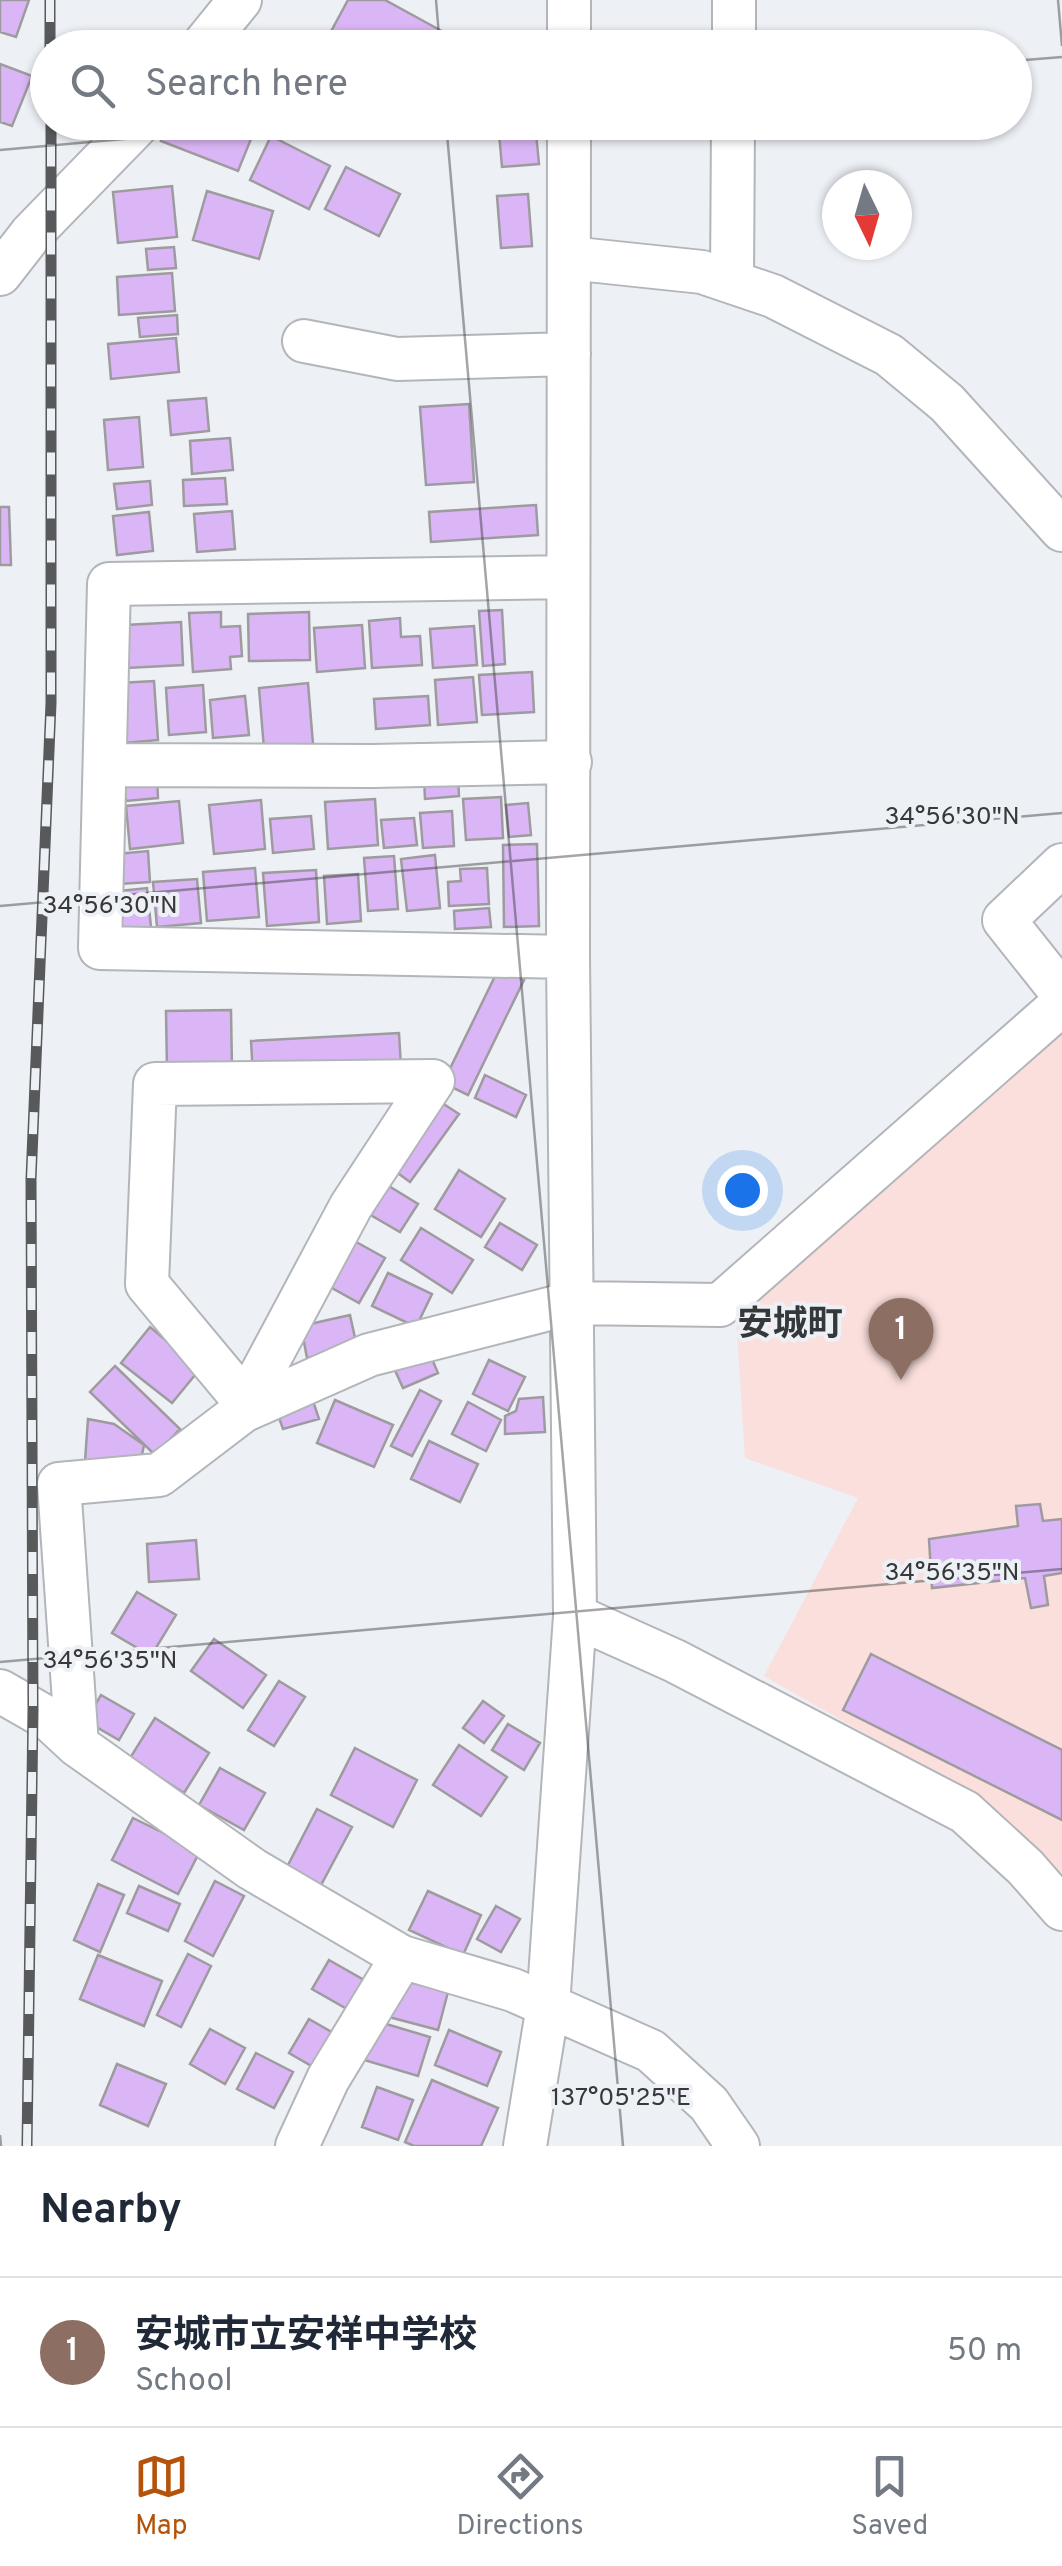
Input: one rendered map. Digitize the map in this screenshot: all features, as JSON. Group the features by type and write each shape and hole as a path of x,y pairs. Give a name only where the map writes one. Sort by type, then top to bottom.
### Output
{"street":[{"path":"216,30 240,0"},
{"path":"568,0 569,30"},
{"path":"734,0 734,30"},
{"path":"0,274 15,226 118,140"},
{"path":"525,2146 548,2006 574,1616 568,957 569,140"},
{"path":"732,282 733,140"},
{"path":"569,258 702,272 797,307 889,356 947,403 1062,530"},
{"path":"304,342 396,360 569,354"},
{"path":"568,577 109,584 100,948 568,957"},
{"path":"104,765 570,762"},
{"path":"1062,865 1004,920 1062,993"},
{"path":"243,1404 370,1355 572,1303 720,1305 1062,1004"},
{"path":"77,1744 60,1484 160,1475 243,1404 350,1206 433,1081 155,1084 147,1284 243,1404"},
{"path":"574,1616 675,1661 964,1812 1024,1867 1062,1909"},
{"path":"0,1691 50,1719 77,1744 252,1868 402,1957 513,1990 651,2051 709,2104 738,2146"},
{"path":"297,2146 328,2079 402,1957"}],"shaded area":[{"path":"1062,1026 1062,1878 990,1805 764,1676 858,1498 745,1458 735,1302"}],"building":[{"path":"0,0 29,0 16,37 0,32"},
{"path":"348,0 385,0 440,30 332,30"},
{"path":"0,64 30,75 30,81 12,126 0,122"},
{"path":"161,140 251,140 238,171"},
{"path":"269,140 279,140 330,166 309,209 250,180"},
{"path":"500,140 537,140 539,164 502,167"},
{"path":"346,167 400,194 379,236 325,209"},
{"path":"172,186 177,237 118,243 113,192"},
{"path":"207,191 273,211 259,259 193,240"},
{"path":"528,194 532,246 501,248 497,196"},
{"path":"174,247 176,268 148,270 146,249"},
{"path":"172,273 175,311 119,315 117,277"},
{"path":"177,315 178,334 140,337 138,318"},
{"path":"176,338 179,372 111,379 108,344"},
{"path":"206,398 209,431 171,435 168,401"},
{"path":"469,404 474,482 426,485 420,407"},
{"path":"139,417 143,467 108,470 104,420"},
{"path":"230,438 233,470 192,474 190,441"},
{"path":"225,478 227,504 184,506 183,480"},
{"path":"150,481 152,505 117,509 114,484"},
{"path":"536,505 538,535 431,542 429,512"},
{"path":"0,507 9,507 11,565 0,565"},
{"path":"232,511 235,549 197,552 194,514"},
{"path":"149,512 153,551 117,555 113,516"},
{"path":"502,610 505,664 483,666 479,611"},
{"path":"221,612 221,627 240,626 242,656 230,657 231,669 193,672 189,613"},
{"path":"309,612 310,660 249,661 248,614"},
{"path":"400,618 401,637 420,636 422,665 372,668 369,621"},
{"path":"181,622 183,665 127,668 125,625"},
{"path":"362,625 365,668 317,672 314,628"},
{"path":"474,626 477,665 433,668 430,629"},
{"path":"532,672 534,712 482,715 479,675"},
{"path":"473,677 477,722 438,725 435,680"},
{"path":"154,681 158,740 124,743 119,683"},
{"path":"308,683 313,744 264,749 259,688"},
{"path":"203,685 206,732 169,735 166,688"},
{"path":"245,696 249,735 213,738 210,700"},
{"path":"428,696 430,725 376,729 374,699"},
{"path":"458,775 459,796 425,799 424,777"},
{"path":"157,776 158,798 126,801 124,779"},
{"path":"501,797 503,838 466,840 463,799"},
{"path":"375,799 378,845 328,849 325,802"},
{"path":"261,800 265,849 214,854 209,805"},
{"path":"179,801 183,843 130,849 126,806"},
{"path":"528,803 531,835 509,837 506,805"},
{"path":"452,811 454,846 423,848 420,813"},
{"path":"311,816 314,849 273,853 270,819"},
{"path":"414,818 417,845 384,848 381,820"},
{"path":"537,844 539,926 504,927 503,845"},
{"path":"148,851 150,882 119,884 117,854"},
{"path":"435,855 440,908 407,911 401,859"},
{"path":"394,856 398,909 368,911 364,858"},
{"path":"255,868 259,917 207,921 203,872"},
{"path":"487,868 489,904 449,906 448,882 461,881 460,869"},
{"path":"316,870 319,922 267,926 263,873"},
{"path":"358,874 361,921 327,924 324,876"},
{"path":"197,879 201,923 157,927 153,882"},
{"path":"147,888 151,927 122,930 118,891"},
{"path":"489,908 491,927 455,929 454,911"},
{"path":"499,968 524,980 468,1095 443,1083"},
{"path":"231,1010 232,1069 167,1071 166,1011"},
{"path":"399,1033 401,1067 253,1075 251,1041"},
{"path":"485,1075 526,1095 516,1117 475,1098"},
{"path":"436,1099 459,1114 410,1182 388,1166"},
{"path":"459,1170 505,1199 481,1237 435,1209"},
{"path":"379,1180 418,1204 400,1232 362,1210"},
{"path":"500,1223 537,1245 522,1270 485,1247"},
{"path":"421,1228 473,1260 452,1293 401,1260"},
{"path":"349,1238 385,1258 359,1303 323,1283"},
{"path":"388,1273 432,1294 416,1327 372,1306"},
{"path":"350,1315 357,1347 307,1358 301,1326"},
{"path":"150,1327 200,1369 172,1403 121,1363"},
{"path":"429,1352 438,1373 403,1388 394,1368"},
{"path":"489,1360 525,1377 508,1411 473,1394"},
{"path":"115,1366 180,1429 155,1455 90,1392"},
{"path":"420,1390 441,1401 412,1456 391,1446"},
{"path":"543,1397 545,1432 505,1434 505,1416 516,1411 519,1399"},
{"path":"312,1398 319,1419 283,1429 276,1409"},
{"path":"335,1400 393,1425 374,1467 317,1443"},
{"path":"468,1402 501,1420 486,1451 452,1434"},
{"path":"88,1419 114,1424 144,1445 140,1465 85,1461"},
{"path":"429,1441 478,1464 460,1502 411,1479"},
{"path":"1040,1504 1043,1521 1062,1519 1062,1573 1044,1576 1048,1605 1031,1608 1025,1578 932,1588 929,1539 1018,1526 1016,1506"},
{"path":"196,1540 199,1579 149,1582 147,1544"},
{"path":"137,1592 176,1615 151,1656 112,1633"},
{"path":"214,1639 266,1675 243,1708 191,1671"},
{"path":"871,1654 1062,1750 1062,1820 843,1710"},
{"path":"279,1681 305,1697 274,1746 248,1730"},
{"path":"101,1695 134,1714 119,1740 86,1721"},
{"path":"483,1701 504,1716 484,1743 463,1728"},
{"path":"155,1718 209,1753 184,1793 130,1758"},
{"path":"508,1724 540,1743 524,1770 492,1750"},
{"path":"459,1745 507,1777 481,1816 433,1785"},
{"path":"355,1748 417,1780 393,1827 331,1795"},
{"path":"220,1768 265,1793 244,1830 199,1805"},
{"path":"317,1809 352,1827 321,1885 287,1867"},
{"path":"133,1818 200,1851 178,1894 112,1860"},
{"path":"215,1881 244,1896 213,1956 185,1941"},
{"path":"98,1884 124,1895 100,1952 74,1940"},
{"path":"139,1886 180,1904 168,1931 127,1913"},
{"path":"428,1891 481,1915 463,1955 409,1930"},
{"path":"496,1906 520,1919 501,1952 477,1939"},
{"path":"188,1954 211,1966 181,2027 157,2015"},
{"path":"98,1955 162,1981 144,2026 80,1999"},
{"path":"329,1960 364,1980 347,2009 312,1989"},
{"path":"399,1979 448,1992 438,2030 389,2017"},
{"path":"309,2019 335,2034 315,2068 289,2053"},
{"path":"376,2021 430,2037 418,2076 364,2060"},
{"path":"210,2029 245,2048 225,2084 190,2064"},
{"path":"449,2030 501,2052 487,2086 435,2065"},
{"path":"256,2053 293,2072 274,2108 237,2089"},
{"path":"117,2064 166,2084 148,2126 100,2105"},
{"path":"432,2080 498,2108 481,2146 414,2146 405,2142"},
{"path":"377,2087 413,2100 398,2140 362,2127"}],"railway":[{"path":"50,0 50,30"},
{"path":"27,2146 33,1709 31,1179 51,703 51,140"}],"place":[{"name":"安城市立安祥中学校","path":"901,1380"}],"district":[{"name":"安城町","path":"790,1323"}]}
